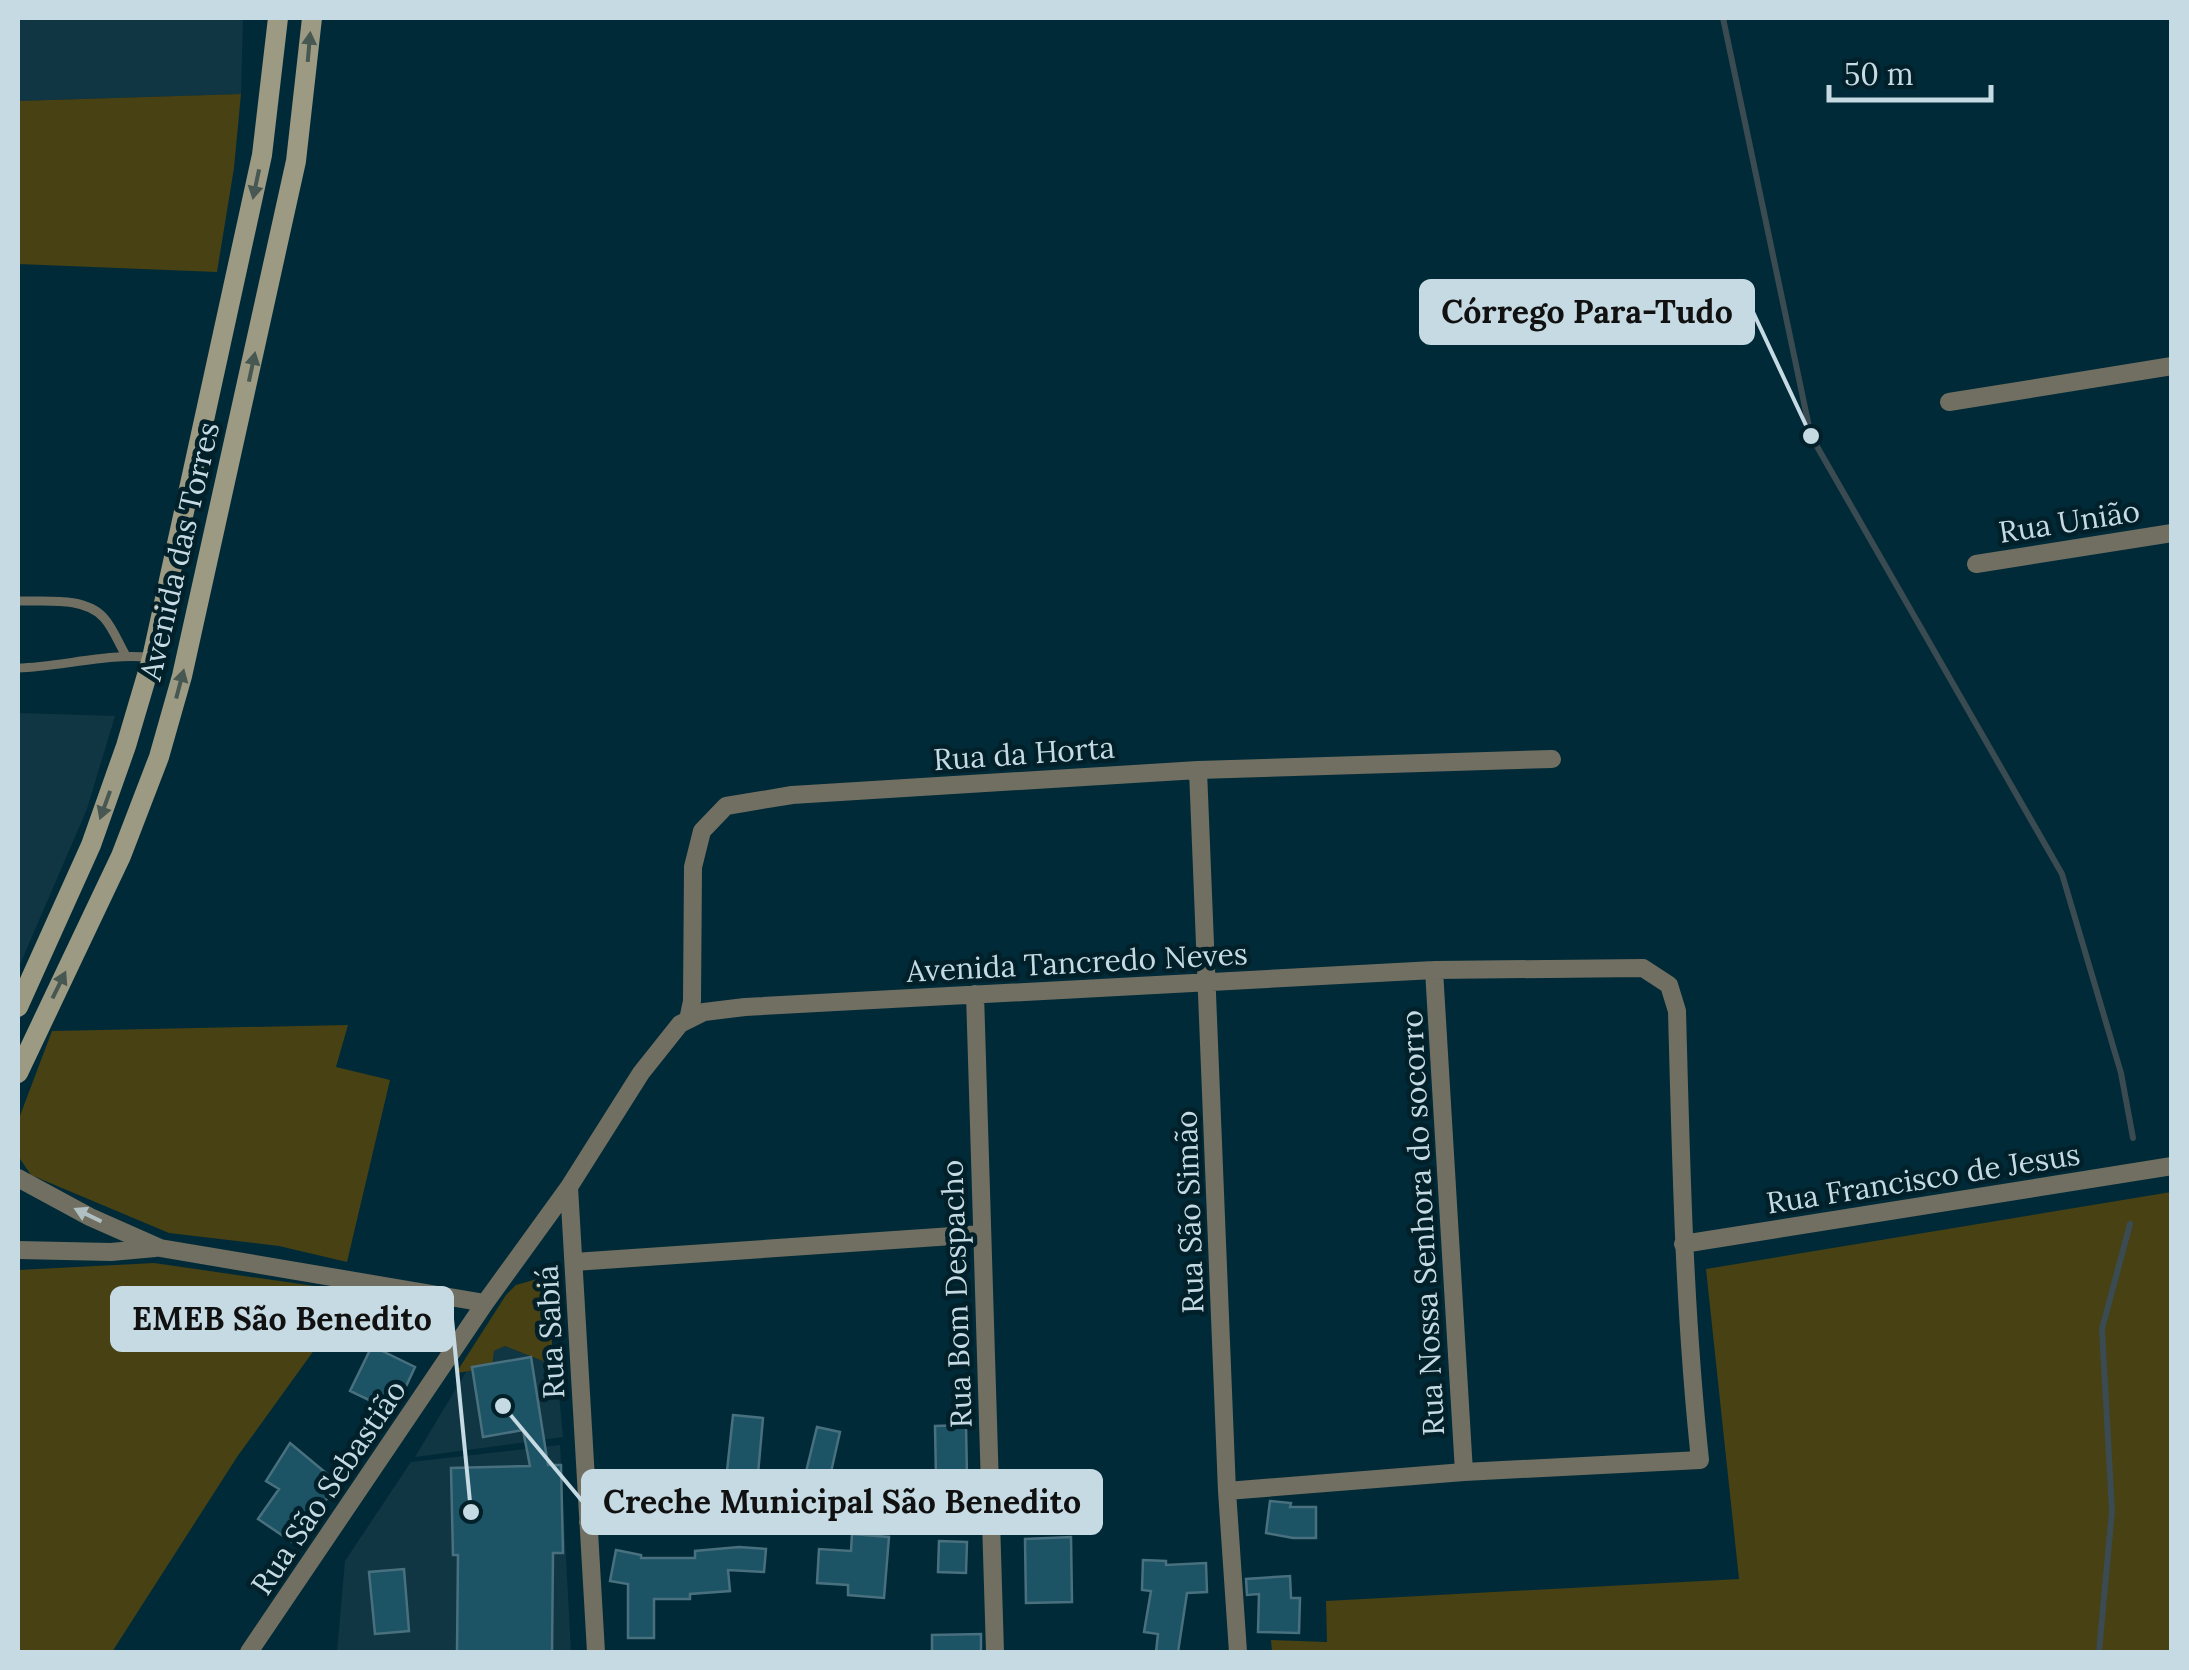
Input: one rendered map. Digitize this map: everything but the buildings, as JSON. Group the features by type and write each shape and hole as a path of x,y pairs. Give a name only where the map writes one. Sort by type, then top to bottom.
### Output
{"main road":[{"name":"Avenida das Torres","path":"18,1008 90,845 126,746 152,658 262,156 278,18"},
{"name":"Avenida das Torres","path":"18,1073 121,856 159,757 182,676 296,161 312,18"}],"street":[{"path":"1949,402 2172,366"},
{"name":"Rua União","path":"1976,564 2172,533"},
{"name":"Rua da Horta","path":"688,1020 692,1001 693,867 702,831 726,806 792,795 1198,770 1552,758"},
{"name":"Rua São Simão","path":"1198,770 1238,1652"},
{"name":"Avenida Tancredo Neves","path":"688,1020 704,1012 745,1006 1434,970 1643,968 1669,984 1677,1011 1682,1244 1700,1460 1464,1472"},
{"name":"Rua Nossa Senhora do socorro","path":"1434,970 1464,1472"},
{"name":"Rua Bom Despacho","path":"975,994 995,1652"},
{"path":"18,1250 110,1252 160,1248 486,1303 569,1188 641,1073 680,1024 688,1020"},
{"name":"Rua Francisco de Jesus","path":"1682,1244 2172,1166"},
{"path":"18,1178 90,1217 160,1248"},
{"name":"Rua Sabiá","path":"569,1188 596,1652"},
{"path":"574,1262 982,1234"},
{"name":"Rua São Sebastião","path":"249,1652 486,1303"},
{"path":"1228,1491 1464,1472"},
{"path":"588,1522 990,1501"}],"lane":[{"path":"18,601 79,604 102,615 124,654"},
{"path":"18,668 100,661 124,654 152,658"}],"shaded area":[{"path":"18,18 243,18 241,94 18,101"},
{"path":"241,94 217,272 18,264 18,101"},
{"path":"18,713 115,716 87,809 18,969"},
{"path":"348,1025 336,1067 390,1080 347,1262 279,1246 169,1233 31,1175 18,1156 18,1121 52,1031"},
{"path":"2171,1192 2171,1652 1272,1652 1271,1640 1327,1642 1326,1601 1739,1579 1706,1269"},
{"path":"154,1263 356,1292 237,1457 112,1652 18,1652 18,1270"},
{"path":"549,1279 553,1365 505,1346 494,1351 492,1368 456,1373 506,1295 516,1285"},
{"path":"505,1346 553,1365 563,1437 415,1457 466,1372 492,1368 494,1351"},
{"path":"560,1445 571,1652 337,1652 345,1561 411,1462"}],"waterway":[{"path":"1723,18 1811,436 2062,874 2121,1073 2133,1138"},
{"path":"2099,1652 2112,1511 2102,1329 2130,1224"}],"place":[{"name":"Córrego Para-Tudo","path":"1811,436"},
{"name":"Creche Municipal São Benedito","path":"503,1406"},
{"name":"EMEB São Benedito","path":"471,1512"}]}
